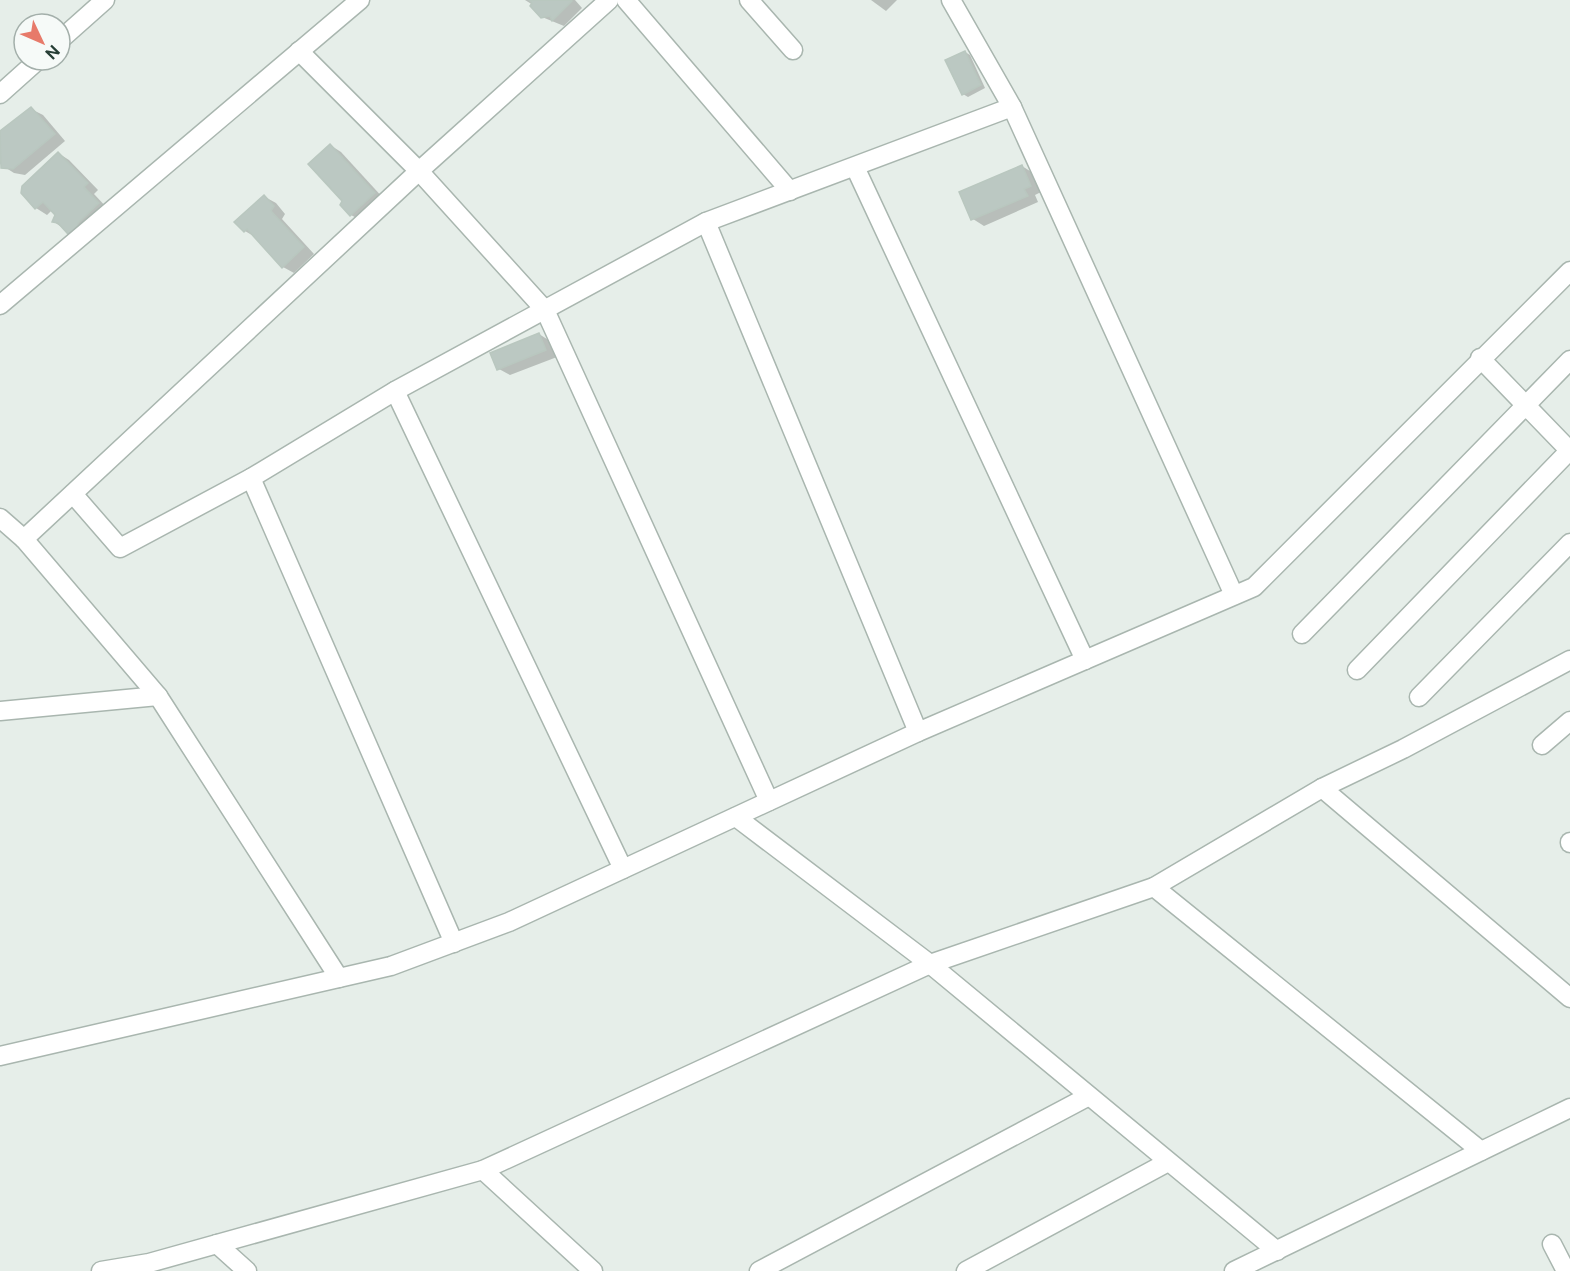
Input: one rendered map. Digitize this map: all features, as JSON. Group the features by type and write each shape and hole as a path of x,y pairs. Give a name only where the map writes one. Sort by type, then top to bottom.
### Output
{"street":[{"path":"72,29 105,0"},
{"path":"0,304 360,0"},
{"path":"24,539 419,171 609,0"},
{"path":"626,0 790,191"},
{"path":"749,0 793,50"},
{"path":"951,0 1012,107 1234,595"},
{"path":"299,51 419,171 545,310 769,801"},
{"path":"0,94 25,72"},
{"path":"73,494 120,548 251,478 395,391 706,222 1012,107"},
{"path":"855,167 1085,660"},
{"path":"706,222 918,732"},
{"path":"0,1056 392,966 454,943 509,922 918,732 1254,587 1480,358 1570,271"},
{"path":"1357,670 1570,450 1480,358"},
{"path":"1302,634 1570,360"},
{"path":"395,391 623,869"},
{"path":"251,478 454,943"},
{"path":"0,518 24,539 158,696 339,978"},
{"path":"1419,697 1570,543"},
{"path":"101,1271 149,1263 483,1170 930,964 1154,887 1322,788 1402,749 1570,660"},
{"path":"0,711 158,696"},
{"path":"1542,745 1570,721"},
{"path":"1322,788 1570,998"},
{"path":"736,817 930,964 1277,1251"},
{"path":"1154,887 1481,1151"},
{"path":"759,1271 1089,1096"},
{"path":"1234,1271 1570,1108"},
{"path":"966,1271 1168,1162"},
{"path":"483,1170 593,1271"},
{"path":"217,1244 247,1271"},
{"path":"1552,1244 1566,1271"}],"building":[{"path":"529,0 572,1 552,21 550,16 541,18 530,6 532,3"},
{"path":"965,51 981,85 962,95 945,60"},
{"path":"31,107 55,134 13,169 1,168 0,131"},
{"path":"330,144 375,193 350,216 340,205 342,201 308,164"},
{"path":"58,152 88,183 84,187 99,203 78,223 77,230 68,234 58,223 52,222 55,215 43,202 35,209 21,193 22,186"},
{"path":"1022,165 1031,186 1024,189 1028,196 971,220 959,192"},
{"path":"264,195 274,206 271,211 304,247 282,268 247,229 244,232 234,222"},
{"path":"539,333 546,350 497,370 490,353"}]}
